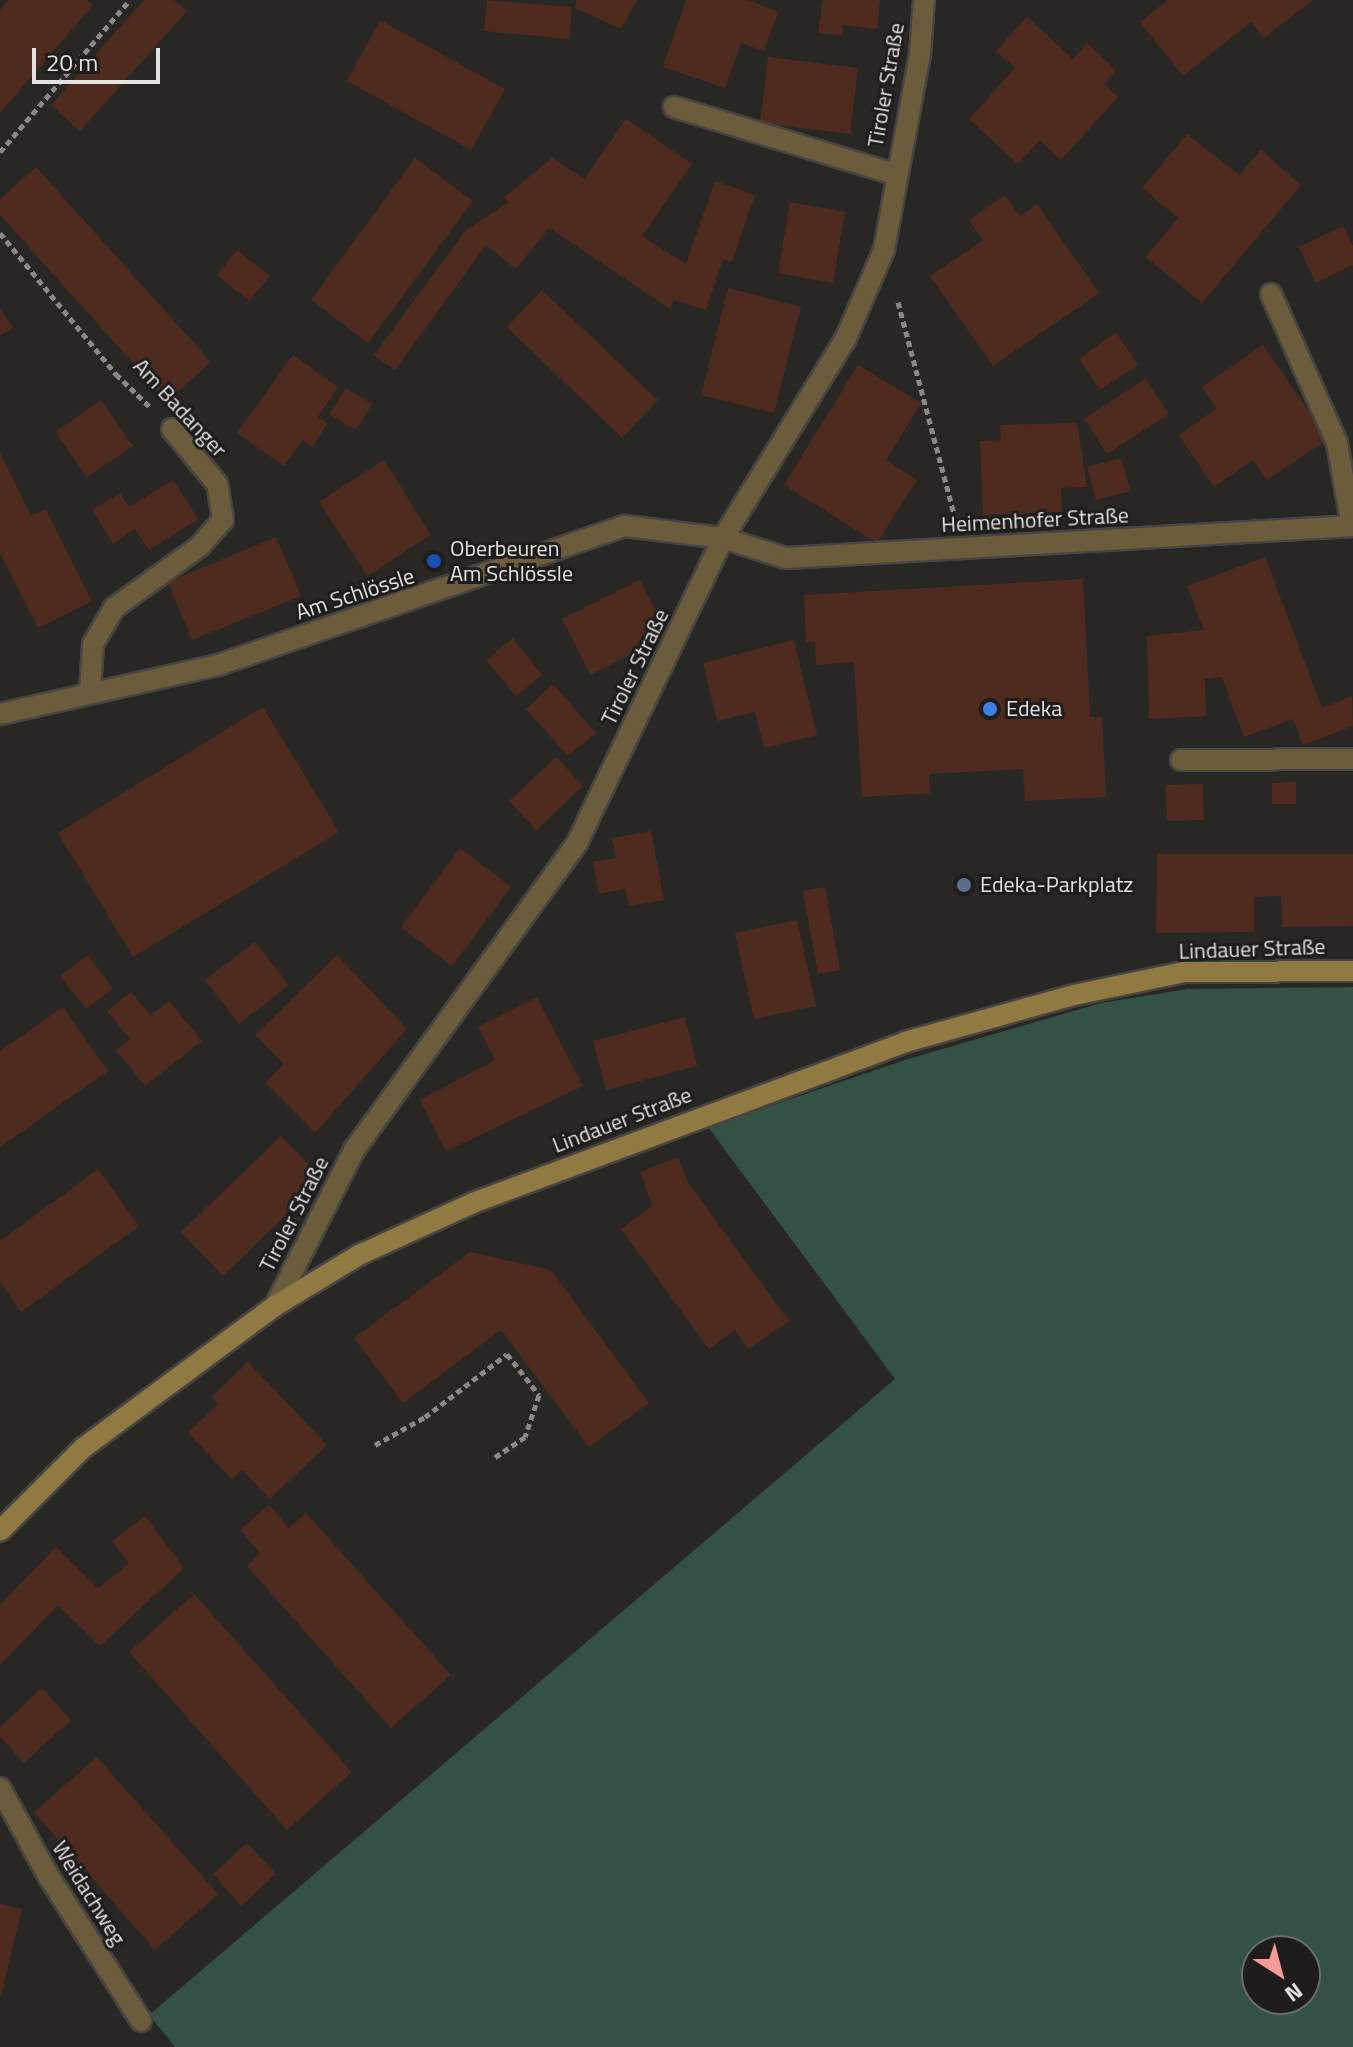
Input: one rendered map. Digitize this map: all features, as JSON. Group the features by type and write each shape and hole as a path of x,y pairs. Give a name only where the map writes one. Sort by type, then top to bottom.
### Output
{"main road":[{"name":"Lindauer Straße","path":"0,1531 83,1448 275,1306 359,1255 473,1203 905,1042 1074,995 1184,972 1353,971"}],"street":[{"name":"Tiroler Straße","path":"275,1306 354,1150 577,843 723,538 845,340 884,250 895,174 920,54 924,0"},
{"path":"674,107 895,174"},
{"path":"1271,294 1337,443 1353,526"},
{"name":"Am Badanger","path":"90,691 93,644 114,608 200,546 223,520 217,484 172,429"},
{"name":"Am Schlössle","path":"0,714 90,691 221,664 625,526 723,538"},
{"name":"Heimenhofer Straße","path":"723,538 786,558 1353,526"},
{"path":"1181,760 1353,759"},
{"name":"Weidachweg","path":"0,1788 49,1877 141,2021"}],"path":[{"path":"0,152 130,0"},
{"name":"Am Badanger","path":"0,233 116,374 172,429"},
{"path":"884,250 963,549"},
{"path":"375,1445 425,1417 507,1354 539,1395 525,1437 494,1458"}],"green space":[{"path":"1353,987 1353,2047 175,2047 149,2015 895,1379 708,1127 908,1059 1101,1003 1188,989"}],"building":[{"path":"9,0 87,0 93,5 0,113 0,10"},
{"path":"144,0 174,0 187,11 80,131 51,105"},
{"path":"487,0 572,7 569,39 484,31"},
{"path":"576,0 637,0 621,29 575,8"},
{"path":"686,0 748,0 778,12 764,51 741,43 725,88 663,67"},
{"path":"823,0 880,0 877,29 843,25 842,35 818,33"},
{"path":"1168,0 1313,0 1264,38 1251,22 1183,76 1140,22"},
{"path":"1027,17 1073,59 1087,43 1116,70 1104,84 1118,97 1061,160 1040,140 1018,164 969,119 1015,68 996,51"},
{"path":"380,20 505,89 471,150 347,81"},
{"path":"768,57 858,68 850,134 760,123"},
{"path":"626,119 692,164 642,236 686,264 715,181 755,195 732,262 723,259 706,310 674,300 670,309 549,228 516,269 486,245 395,370 374,355 466,230 509,202 503,198 552,158 584,179"},
{"path":"1187,134 1239,175 1261,150 1301,185 1202,303 1146,257 1178,218 1142,188"},
{"path":"415,158 473,201 368,343 311,300"},
{"path":"36,167 211,362 167,401 0,215 0,199"},
{"path":"1005,195 1020,216 1037,204 1099,293 993,366 930,276 983,240 969,220"},
{"path":"790,202 845,212 833,283 778,273"},
{"path":"1343,226 1353,246 1353,265 1316,283 1299,247"},
{"path":"237,250 270,276 249,301 217,275"},
{"path":"728,288 801,307 774,413 701,395"},
{"path":"542,290 658,400 622,438 507,327"},
{"path":"0,309 13,327 0,336"},
{"path":"1116,332 1138,365 1100,390 1079,359"},
{"path":"1263,345 1328,439 1267,480 1253,460 1214,487 1179,435 1217,408 1202,387"},
{"path":"293,355 338,387 318,417 328,423 312,447 303,440 284,466 237,433"},
{"path":"858,365 921,403 886,460 917,480 877,543 784,485"},
{"path":"1145,379 1169,414 1107,454 1084,419"},
{"path":"346,388 372,404 356,430 329,414"},
{"path":"101,400 133,446 87,477 55,432"},
{"path":"1077,423 1087,487 1061,488 1062,512 983,515 980,441 1001,440 1000,425"},
{"path":"0,453 31,516 46,509 92,601 38,628 0,553"},
{"path":"1121,458 1131,491 1096,500 1087,467"},
{"path":"384,460 431,535 367,576 319,502"},
{"path":"173,480 198,519 149,550 135,529 113,544 92,510 120,493 129,507"},
{"path":"276,537 301,596 192,640 168,582"},
{"path":"1265,557 1322,708 1352,696 1353,726 1303,745 1293,719 1244,737 1222,677 1205,679 1206,716 1149,719 1147,636 1204,630 1187,586"},
{"path":"1083,579 1090,717 1102,717 1106,797 1025,801 1023,769 929,774 930,793 862,797 854,662 816,665 815,642 806,642 804,595"},
{"path":"640,580 668,636 590,675 562,619"},
{"path":"513,638 542,675 516,696 486,660"},
{"path":"794,640 817,735 764,748 755,712 717,721 703,663"},
{"path":"553,684 596,733 568,756 526,709"},
{"path":"263,707 339,832 133,957 58,833"},
{"path":"556,757 583,786 536,830 509,801"},
{"path":"1296,782 1296,804 1272,804 1272,783"},
{"path":"1203,784 1204,820 1167,821 1166,785"},
{"path":"651,831 664,900 629,906 625,889 599,894 593,862 616,858 612,838"},
{"path":"460,848 511,887 452,966 401,927"},
{"path":"1157,854 1353,854 1353,926 1282,927 1281,896 1254,897 1254,932 1156,933"},
{"path":"825,887 840,970 818,974 803,891"},
{"path":"797,920 816,1006 754,1019 735,933"},
{"path":"255,942 289,985 239,1024 205,980"},
{"path":"88,955 113,989 86,1009 60,976"},
{"path":"337,955 407,1029 315,1133 265,1083 284,1064 255,1035"},
{"path":"131,992 150,1015 169,1001 202,1041 145,1086 116,1050 130,1039 107,1011"},
{"path":"537,997 583,1086 446,1151 420,1100 495,1060 478,1027"},
{"path":"63,1007 108,1071 0,1147 0,1051"},
{"path":"685,1017 697,1066 606,1090 593,1041"},
{"path":"281,1136 323,1179 223,1276 181,1232"},
{"path":"678,1157 687,1181 789,1321 748,1349 735,1330 709,1349 621,1229 652,1206 640,1172"},
{"path":"98,1169 139,1226 21,1312 0,1282 0,1241"},
{"path":"470,1252 551,1270 649,1403 589,1447 501,1330 403,1403 354,1338"},
{"path":"248,1362 327,1445 270,1499 242,1470 232,1479 188,1433 218,1404 212,1397"},
{"path":"269,1505 289,1528 306,1513 451,1675 391,1728 247,1566 260,1553 240,1530"},
{"path":"145,1516 184,1568 100,1646 58,1605 0,1665 0,1605 56,1547 98,1588 129,1564 112,1541"},
{"path":"194,1594 352,1772 287,1830 129,1652"},
{"path":"42,1688 71,1720 24,1763 0,1737 0,1727"},
{"path":"97,1757 218,1894 155,1950 34,1812"},
{"path":"247,1843 276,1874 241,1906 213,1874"},
{"path":"0,1904 22,1909 1,1996 0,1996"}],"place":[{"name":"Oberbeuren Am Schlössle","path":"434,561"},
{"name":"Edeka","path":"990,709"},
{"name":"Edeka-Parkplatz","path":"964,885"}]}
